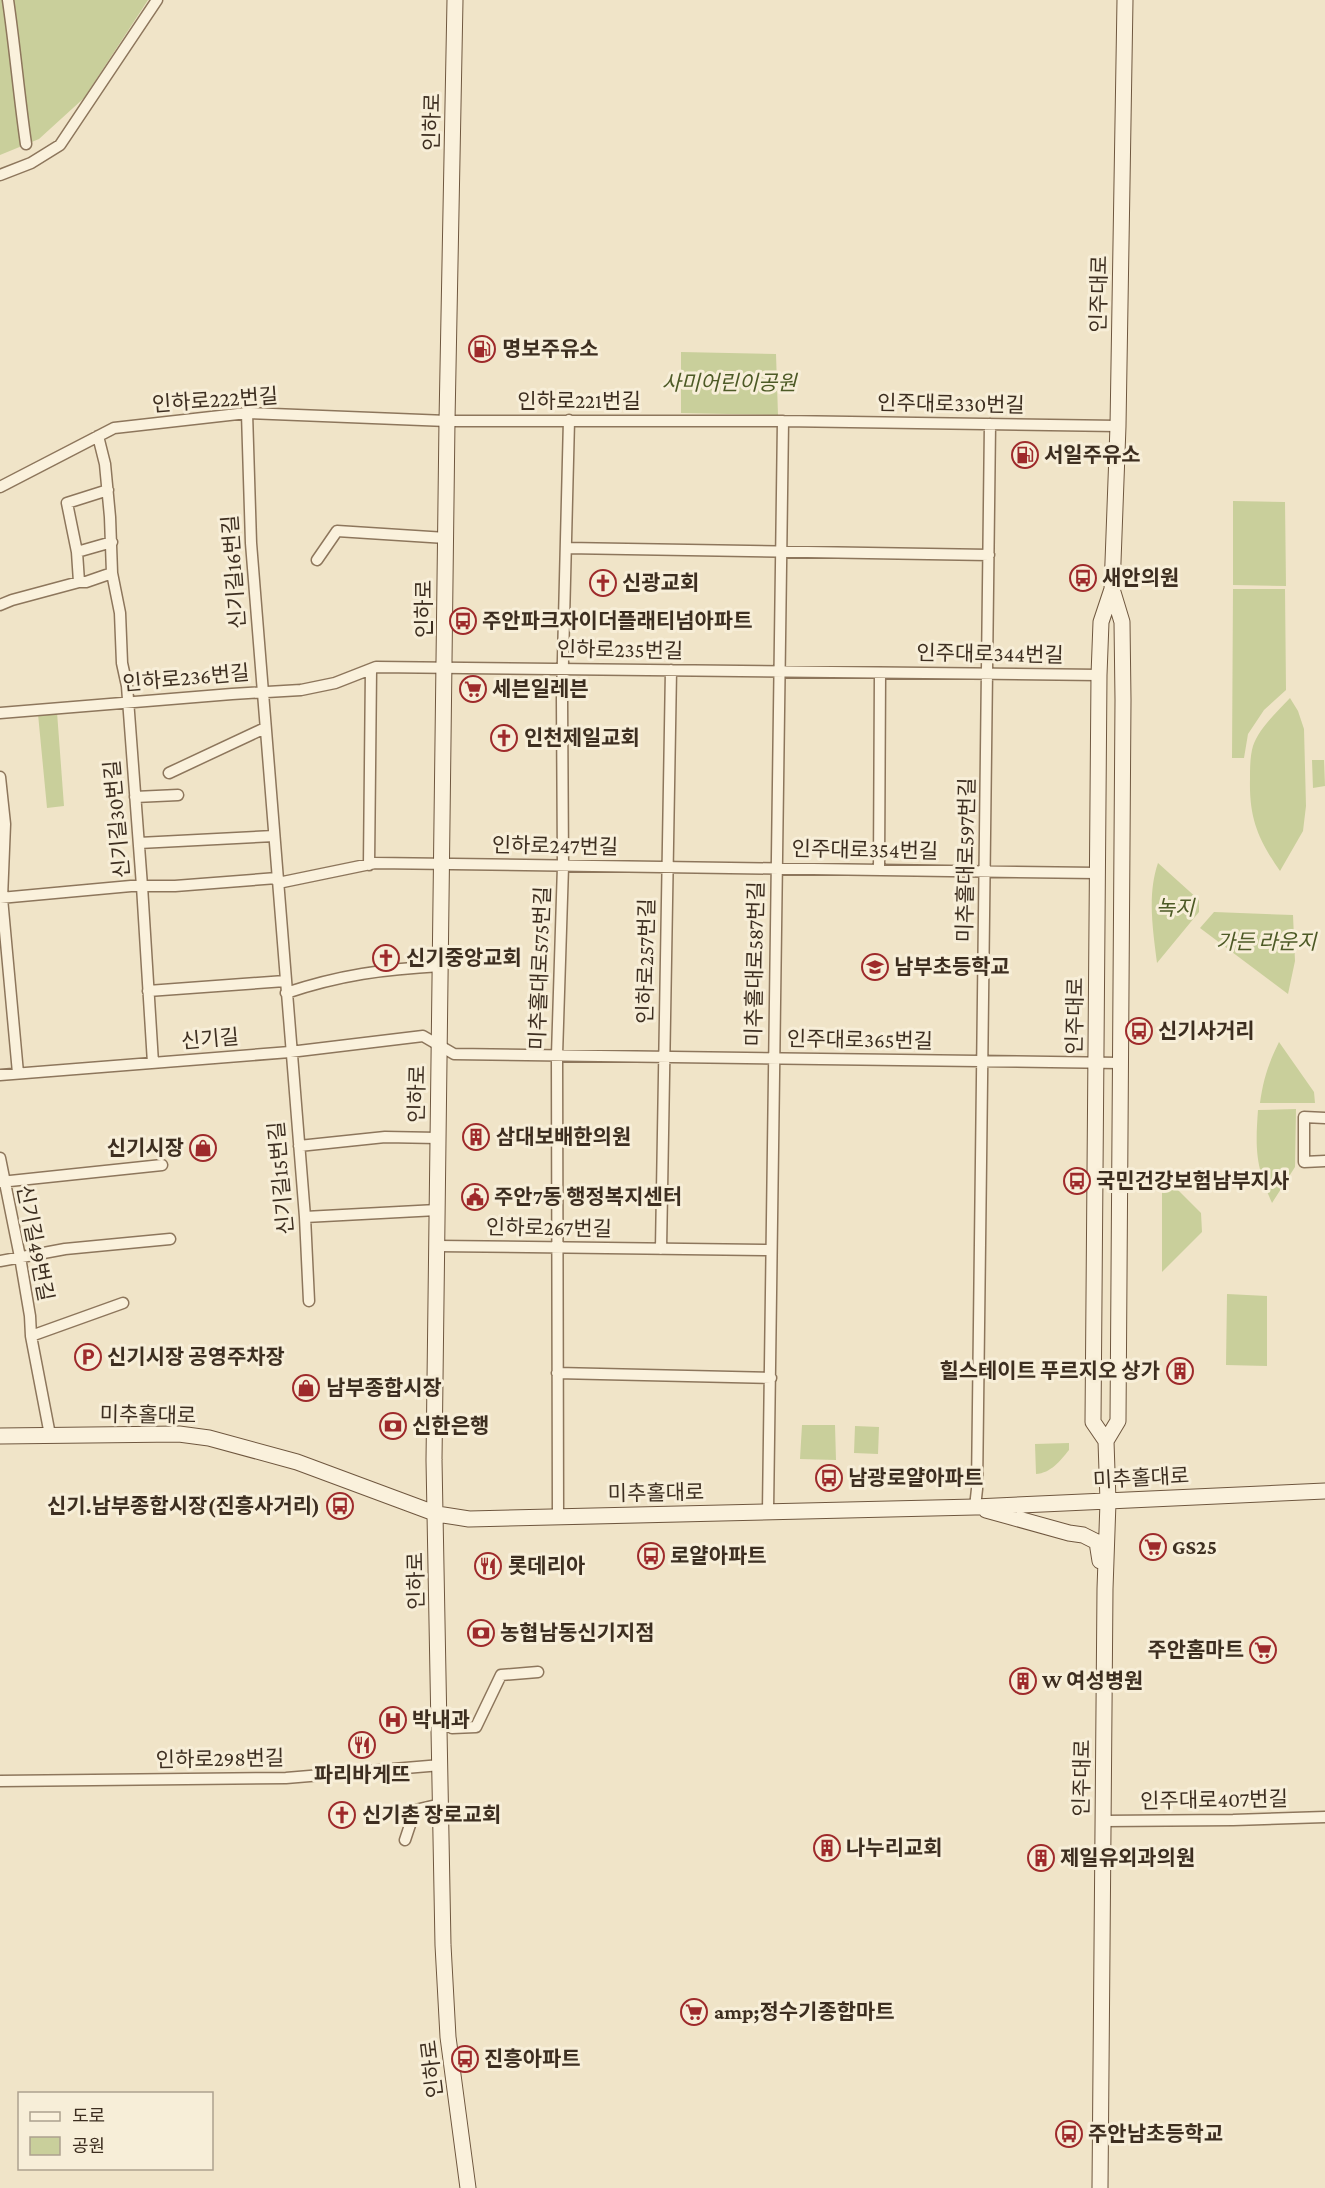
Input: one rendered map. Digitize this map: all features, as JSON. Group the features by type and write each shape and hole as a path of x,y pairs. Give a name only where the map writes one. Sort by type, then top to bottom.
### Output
{"main road":[{"name":"인하로","path":"455,0 447,421 434,1460 443,1945 448,2037 468,2188"},
{"name":"인주대로","path":"1100,2188 1102,1821 1108,1502 1106,1442 1093,1422 1099,675 1101,622 1112,589 1118,426 1125,0"},
{"name":"인주대로","path":"1106,1442 1118,1421 1123,692 1122,622 1112,589"},
{"name":"미추홀대로","path":"0,1436 179,1434 209,1438 297,1462 436,1514 469,1519 975,1507 1325,1491"},
{"path":"975,1507 1083,1535 1097,1542 1105,1589"}],"street":[{"path":"8,0 26,144"},
{"path":"0,175 31,163 60,145 157,0"},
{"name":"인하로222번길","path":"0,487 114,428 247,413 447,421"},
{"name":"신기길16번길","path":"247,413 251,543 291,1052"},
{"name":"미추홀대로575번길","path":"558,1516 557,1056 563,866 563,669 568,420"},
{"name":"인하로221번길","path":"447,421 783,421"},
{"name":"인주대로330번길","path":"783,421 1118,426"},
{"name":"미추홀대로587번길","path":"768,1511 783,421"},
{"name":"미추홀대로597번길","path":"975,1507 983,1061 990,424"},
{"name":"신기길30번길","path":"98,436 105,464 111,573 120,613 122,663 127,686 153,1063"},
{"path":"79,582 77,552 67,503 108,490"},
{"path":"317,560 337,531 446,538"},
{"path":"77,552 111,542"},
{"path":"566,548 989,555"},
{"path":"0,605 111,573"},
{"name":"인하로236번길","path":"0,713 301,690 335,684 376,667 445,668"},
{"name":"인하로235번길","path":"445,668 779,672"},
{"path":"369,865 371,669"},
{"path":"668,867 671,670"},
{"name":"인주대로344번길","path":"779,672 1099,675"},
{"path":"879,870 880,673"},
{"path":"170,773 265,728"},
{"path":"0,777 5,824 1,898 18,1073"},
{"path":"135,797 178,795"},
{"path":"138,843 274,836"},
{"name":"인하로247번길","path":"1,898 142,886 277,879 283,882 375,863 776,868"},
{"name":"인하로257번길","path":"664,1057 668,867"},
{"name":"인주대로354번길","path":"776,868 1097,873"},
{"path":"286,993 324,981 384,969 441,966"},
{"path":"148,991 285,981"},
{"name":"인주대로365번길","path":"423,1036 454,1054 1119,1063"},
{"name":"신기길","path":"0,1075 291,1052 423,1036"},
{"name":"신기길15번길","path":"291,1052 305,1217 309,1301"},
{"path":"661,1249 664,1057"},
{"path":"1325,1118 1304,1118 1304,1162 1325,1161"},
{"path":"299,1146 385,1137 438,1138"},
{"name":"신기길49번길","path":"0,1158 2,1182 20,1257 31,1336 50,1435"},
{"path":"2,1182 162,1165"},
{"path":"305,1217 437,1210"},
{"path":"0,1261 65,1249 170,1239"},
{"name":"인하로267번길","path":"436,1246 771,1250"},
{"path":"31,1336 123,1303"},
{"path":"557,1373 771,1378"},
{"path":"452,1728 476,1727 501,1675 538,1672"},
{"name":"인하로298번길","path":"0,1780 286,1778 441,1765"},
{"path":"405,1840 415,1810 441,1804"},
{"name":"인주대로407번길","path":"1102,1821 1325,1817"}],"green space":[{"path":"0,0 148,0 84,98 39,139 0,155"},
{"name":"사미어린이공원","path":"681,352 776,354 778,415 681,413"},
{"path":"1233,501 1285,502 1286,586 1233,585"},
{"path":"1233,589 1285,589 1286,690 1264,710 1248,734 1244,758 1232,758"},
{"path":"1290,698 1298,711 1304,729 1306,806 1303,831 1280,871 1256,828 1251,805 1250,762 1253,746 1259,733"},
{"path":"57,712 64,806 47,808 38,714"},
{"path":"1312,760 1324,760 1325,786 1313,788"},
{"name":"녹지","path":"1158,863 1199,900 1199,912 1157,963 1152,900"},
{"name":"가든 라운지","path":"1214,912 1293,915 1295,961 1288,994 1200,928"},
{"path":"1279,1042 1314,1092 1315,1103 1260,1103 1267,1071"},
{"path":"1296,1109 1295,1167 1272,1203 1258,1158 1258,1110"},
{"path":"1162,1174 1201,1213 1202,1232 1162,1272"},
{"path":"1227,1294 1267,1296 1267,1366 1226,1365"},
{"path":"802,1425 835,1425 836,1460 800,1459"},
{"path":"855,1426 879,1427 878,1454 854,1453"},
{"path":"1069,1443 1069,1450 1055,1466 1036,1474 1035,1444"}],"place":[{"name":"명보주유소","path":"482,349"},
{"name":"서일주유소","path":"1025,455"},
{"name":"새안의원","path":"1083,578"},
{"name":"신광교회","path":"603,583"},
{"name":"주안파크자이더플래티넘아파트","path":"463,621"},
{"name":"세븐일레븐","path":"473,689"},
{"name":"인천제일교회","path":"504,738"},
{"name":"신기중앙교회","path":"386,958"},
{"name":"남부초등학교","path":"875,967"},
{"name":"신기사거리","path":"1139,1031"},
{"name":"삼대보배한의원","path":"476,1137"},
{"name":"신기시장","path":"203,1148"},
{"name":"국민건강보험남부지사","path":"1077,1181"},
{"name":"주안7동 행정복지센터","path":"475,1197"},
{"name":"신기시장 공영주차장","path":"88,1357"},
{"name":"힐스테이트 푸르지오 상가","path":"1180,1371"},
{"name":"남부종합시장","path":"306,1388"},
{"name":"신한은행","path":"393,1426"},
{"name":"남광로얄아파트","path":"829,1478"},
{"name":"신기.남부종합시장(진흥사거리)","path":"340,1506"},
{"name":"GS25","path":"1153,1547"},
{"name":"로얄아파트","path":"651,1556"},
{"name":"롯데리아","path":"488,1566"},
{"name":"농협남동신기지점","path":"481,1633"},
{"name":"주안홈마트","path":"1263,1650"},
{"name":"W 여성병원","path":"1023,1681"},
{"name":"박내과","path":"393,1720"},
{"name":"파리바게뜨","path":"362,1745"},
{"name":"신기촌 장로교회","path":"342,1815"},
{"name":"나누리교회","path":"827,1848"},
{"name":"제일유외과의원","path":"1041,1858"},
{"name":"amp;정수기종합마트","path":"694,2012"},
{"name":"진흥아파트","path":"465,2059"},
{"name":"주안남초등학교","path":"1069,2134"}]}
